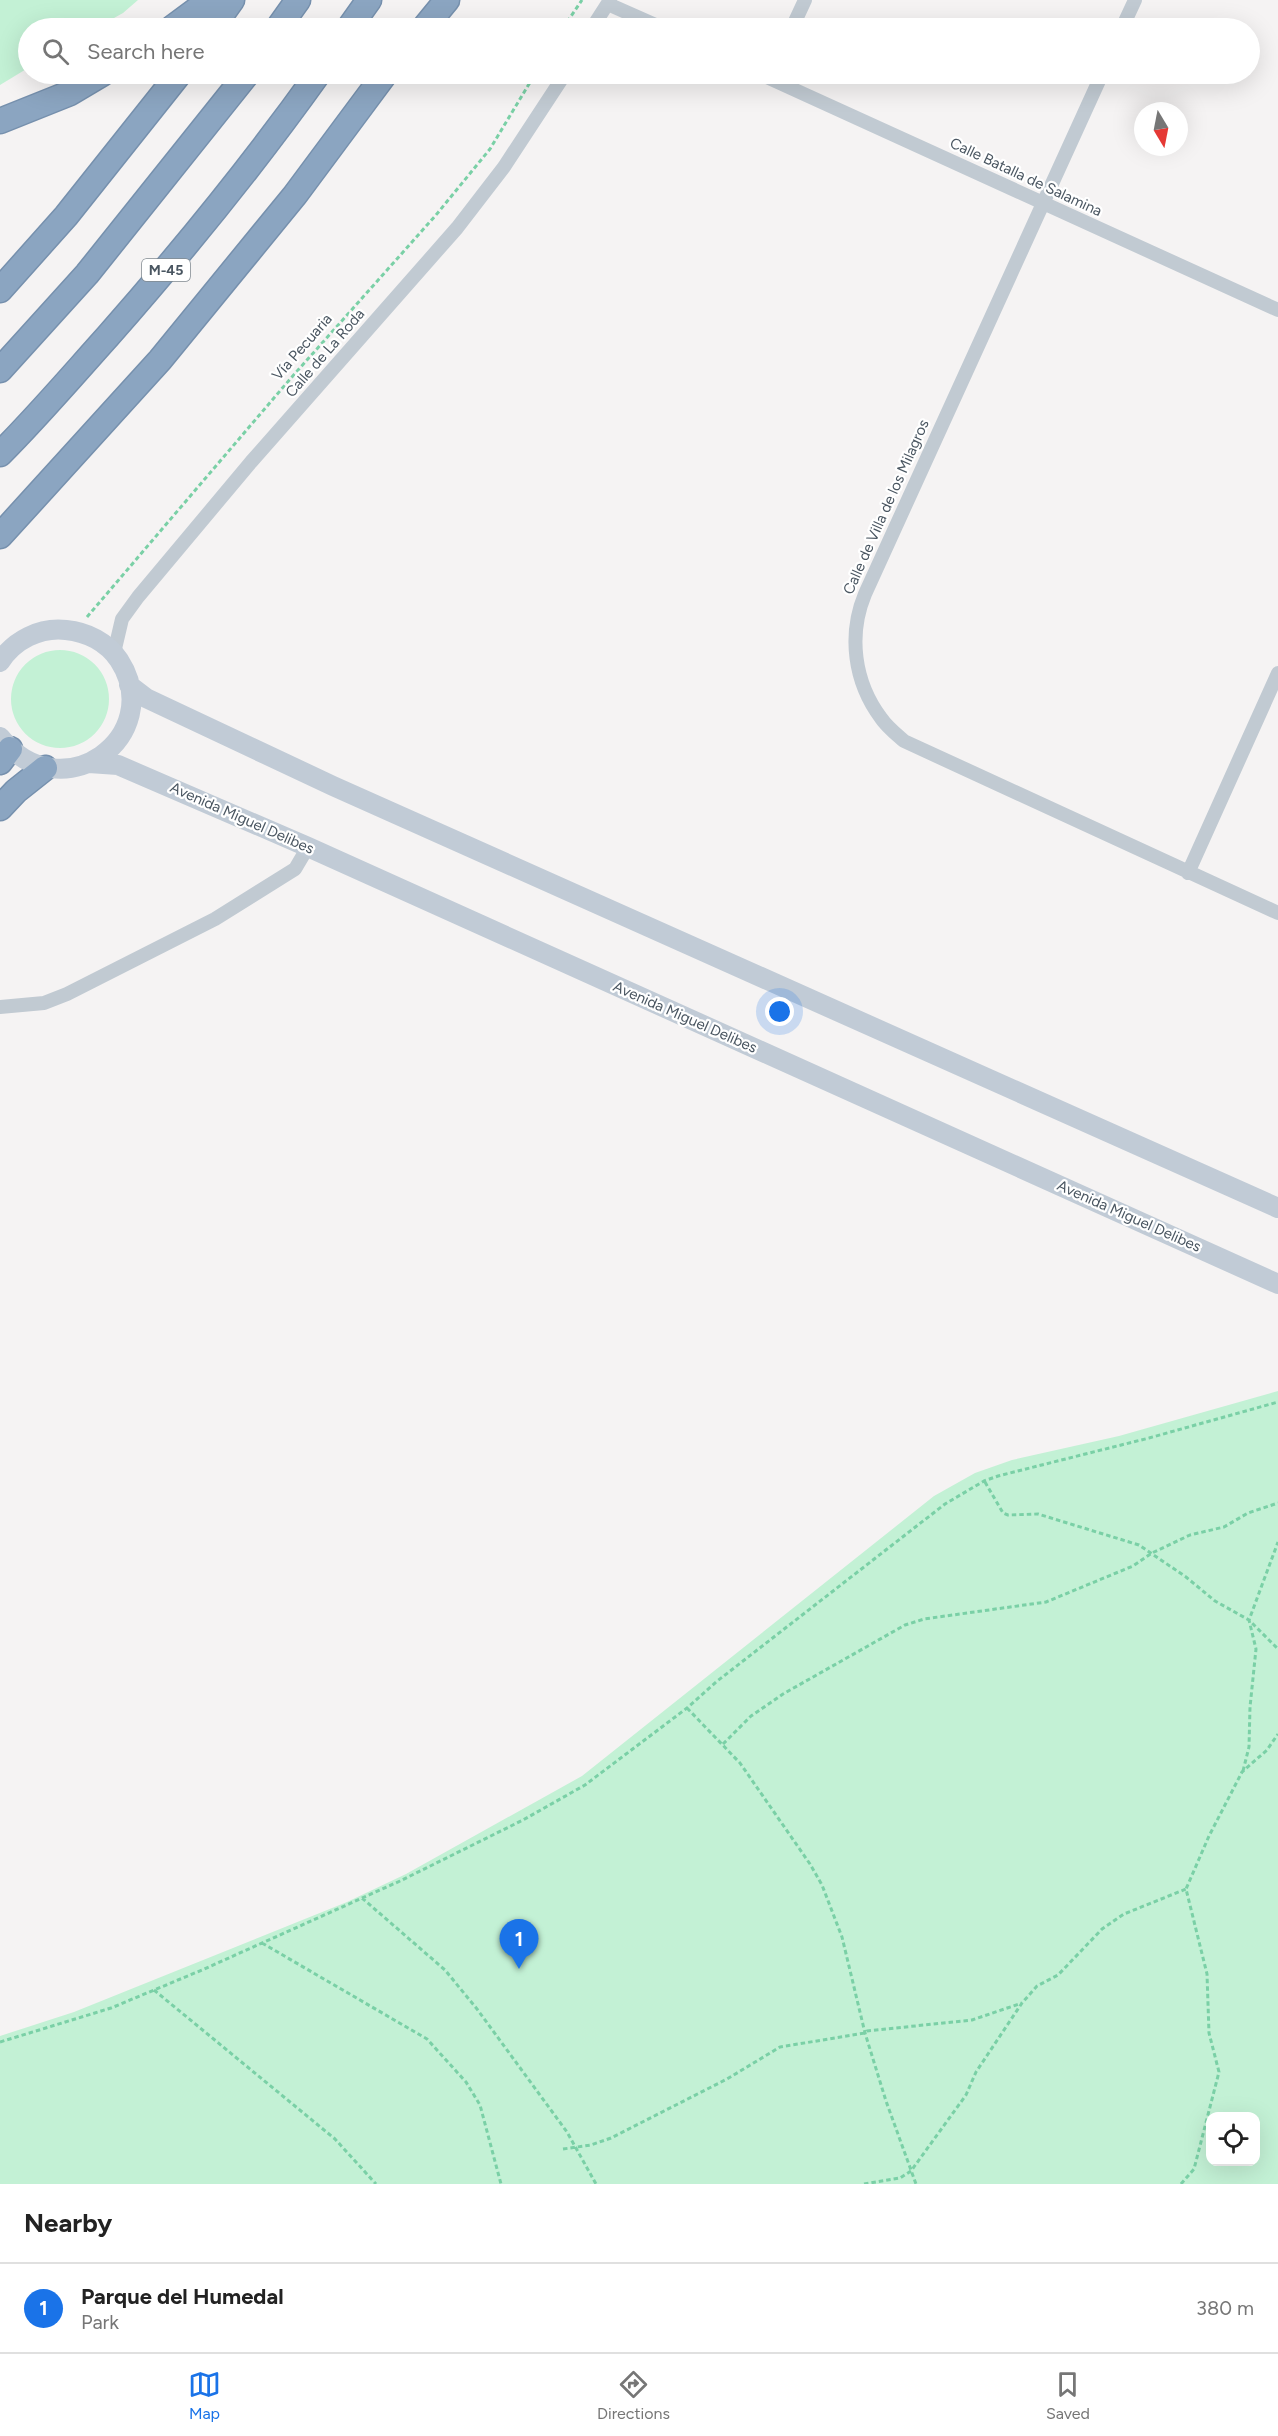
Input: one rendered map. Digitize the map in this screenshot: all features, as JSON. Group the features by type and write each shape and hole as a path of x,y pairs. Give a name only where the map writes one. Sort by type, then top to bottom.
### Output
{"highway":[{"path":"186,18 210,0"},
{"path":"219,18 232,0"},
{"path":"285,18 298,0"},
{"path":"356,18 369,0"},
{"path":"420,18 432,0"},
{"path":"432,18 447,0"},
{"path":"0,121 70,93 85,84"},
{"path":"0,290 66,216 171,84"},
{"path":"0,370 87,274 239,84"},
{"name":"M-45","path":"0,454 164,273 311,84"},
{"path":"0,536 160,360 295,195 379,84"},
{"path":"0,808 27,781 45,768"}],"main road":[{"path":"0,662 8,643 36,633 57,629 78,631 98,639 114,653 124,668 131,704 127,722 118,739 105,753 89,763 68,769 45,768 3,749"},
{"path":"129,685 146,698 333,786 1278,1208"},
{"name":"Avenida Miguel Delibes","path":"89,763 118,765 308,847 1278,1284"}],"street":[{"path":"797,18 805,0"},
{"path":"1127,18 1135,0"},
{"path":"599,18 609,2 642,18"},
{"name":"Calle de La Roda","path":"114,653 122,619 138,597 251,462 457,228 504,166 558,84"},
{"name":"Calle Batalla de Salamina","path":"787,84 1278,310"},
{"name":"Calle de Villa de los Milagros","path":"1097,84 861,604 857,614 854,637 858,666 865,693 882,720 904,741 1278,913"},
{"path":"1188,873 1278,673"},
{"path":"0,1007 44,1003 68,994 214,919 295,869 308,847"}],"path":[{"path":"570,18 582,0"},
{"name":"Vía Pecuaria","path":"78,631 88,615 110,593 165,525 436,215 490,149 529,84"},
{"path":"0,2042 111,2008 154,1990 400,1881 554,1803 585,1785 687,1708 716,1682 945,1504 984,1481 1278,1402"},
{"path":"984,1481 1003,1513 1008,1515 1038,1514 1139,1545 1186,1577 1215,1601 1250,1620 1278,1649"},
{"path":"723,1744 751,1716 783,1694 905,1625 924,1619 1046,1602 1133,1566 1152,1553 1190,1535 1224,1527 1248,1513 1278,1503"},
{"path":"1181,2184 1194,2169 1219,2072 1209,2033 1207,1974 1186,1889 1209,1836 1242,1772 1249,1747 1250,1707 1256,1649 1250,1620 1278,1542"},
{"path":"687,1708 723,1744 759,1791 822,1885 842,1937 865,2033 886,2101 916,2184"},
{"path":"1242,1772 1267,1750 1278,1734"},
{"path":"864,2184 900,2178 911,2171 966,2095 976,2073 1022,2003 1037,1986 1058,1974 1102,1929 1124,1914 1186,1889"},
{"path":"362,1898 445,1970 533,2085 576,2147 596,2184"},
{"path":"262,1943 427,2039 466,2082 480,2105 501,2184"},
{"path":"154,1990 335,2139 376,2184"},
{"path":"563,2149 591,2145 611,2138 727,2079 780,2047 867,2031 972,2020 1022,2003"}],"green space":[{"path":"0,0 138,0 114,18 18,18 18,74 0,85"},
{"path":"60,650 79,654 95,664 105,680 109,699 105,718 95,734 79,744 60,748 41,744 25,734 15,718 11,699 15,680 25,664 41,654"},
{"path":"1278,1391 1278,2184 0,2184 0,2036 74,2012 347,1902 406,1874 582,1776 934,1496 975,1473 1012,1460 1119,1436"}],"place":[{"name":"Parque del Humedal","path":"519,1969"}]}
